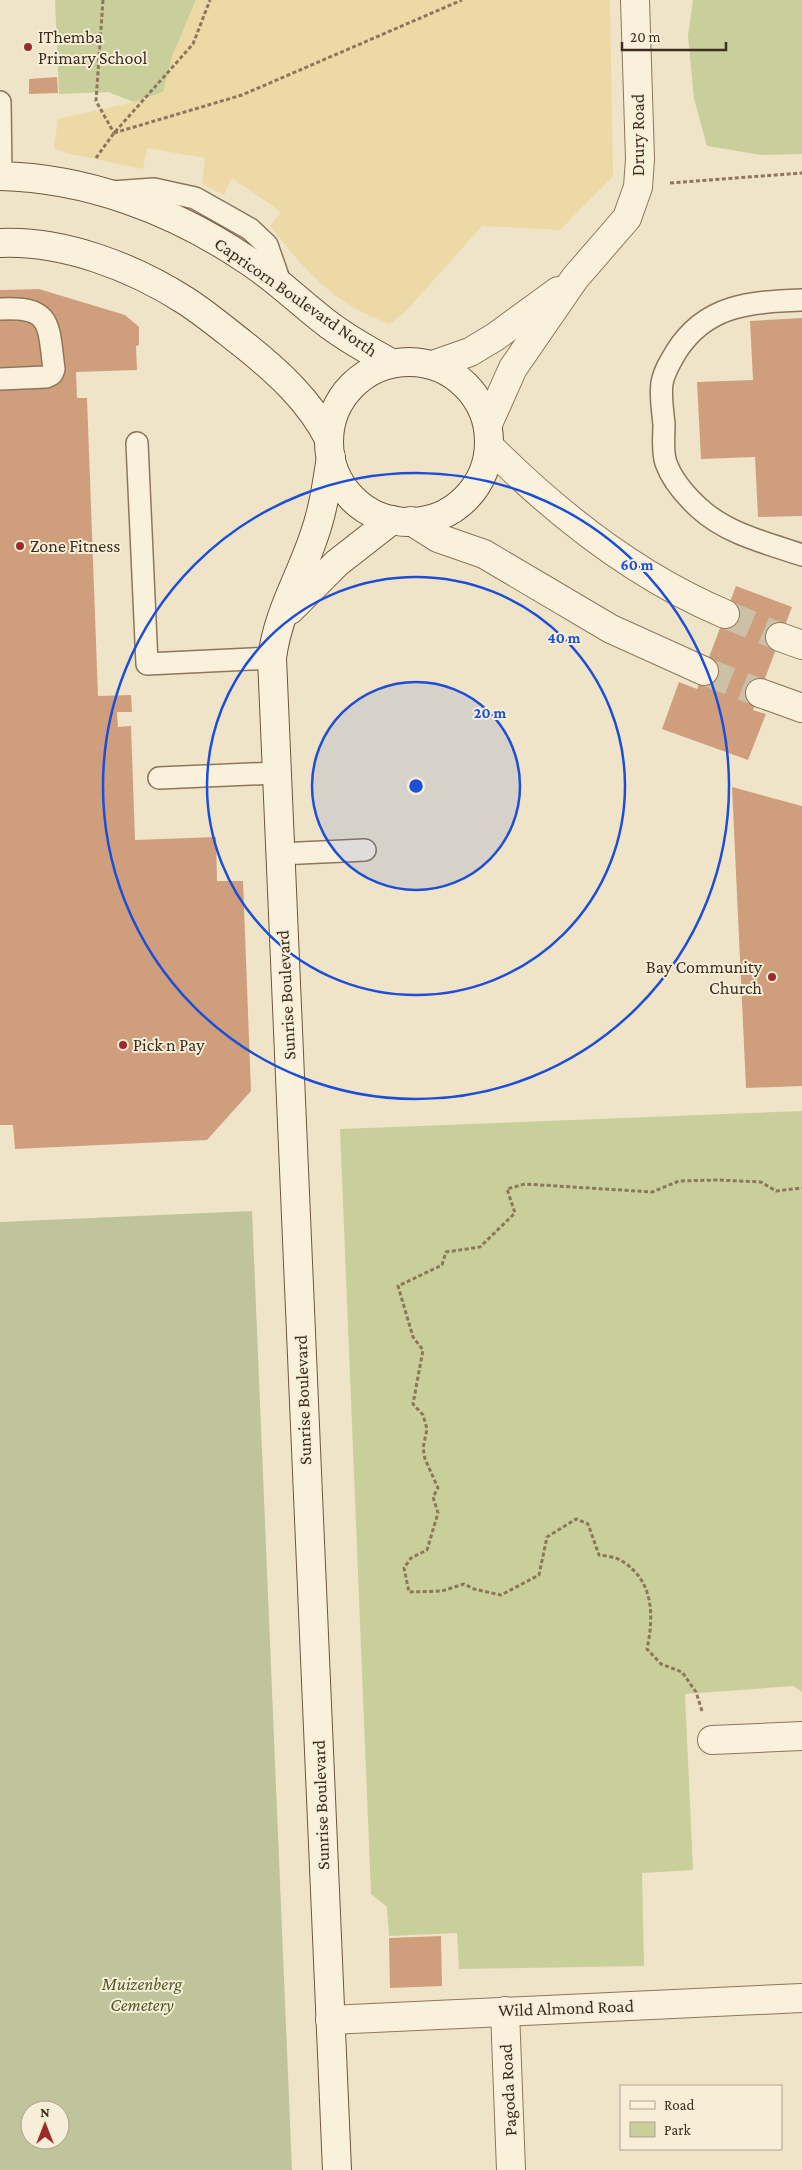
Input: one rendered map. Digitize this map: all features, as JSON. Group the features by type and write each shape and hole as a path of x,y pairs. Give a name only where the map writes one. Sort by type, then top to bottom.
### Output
{"street":[{"name":"Drury Road","path":"489,435 513,368 575,278 627,218 638,187 640,159 635,0"},
{"name":"Capricorn Boulevard North","path":"1,176 70,183 104,192 188,223 245,258 281,285 324,322 350,340 391,363"},
{"path":"0,243 37,244 70,249 149,280 186,301 263,360 303,399 320,420 330,448 336,474 352,497 374,513 401,520 438,538 484,554 611,628 704,671"},
{"name":"Drury Road","path":"433,365 463,355 495,337 575,278"},
{"path":"330,448 333,418 341,399 354,383 372,371 391,363 412,362 433,365 452,374 468,387 480,404 489,435 526,483 596,539 675,590 725,614"},
{"path":"401,520 434,518 456,507 473,491 485,470 489,435"},
{"name":"Sunrise Boulevard","path":"330,448 314,535 286,601 277,630 272,658 337,2170"},
{"name":"Sunrise Boulevard","path":"277,630 289,611 316,582 360,544 401,520"},
{"path":"760,693 802,708"},
{"path":"712,1740 802,1736"},
{"name":"Wild Almond Road","path":"330,2020 802,1998"},
{"name":"Pagoda Road","path":"504,2011 512,2170"}],"lane":[{"path":"0,102 1,176"},
{"path":"802,300 754,302 732,307 712,317 693,330 680,346 669,364 662,384 665,462 686,495 718,523 802,555"},
{"path":"0,309 20,308 42,316 48,324 54,369 52,374 46,377 0,379"},
{"path":"137,443 147,664 272,658"},
{"path":"159,778 276,773"},
{"path":"279,854 365,850"}],"path":[{"path":"103,0 96,101 114,133"},
{"path":"91,164 114,133 193,44 210,0"},
{"path":"114,133 242,95 462,0"},
{"path":"667,184 802,173"},
{"path":"712,1740 696,1692 682,1672 661,1664 647,1649 652,1625 651,1599 642,1579 621,1560 599,1555 588,1524 576,1519 547,1537 539,1575 521,1582 501,1595 474,1589 464,1584 442,1591 409,1592 404,1568 411,1558 426,1550 438,1513 433,1497 438,1488 425,1459 423,1448 428,1428 423,1415 412,1404 423,1350 413,1337 398,1286 442,1265 446,1252 480,1247 515,1213 507,1190 525,1184 652,1192 679,1181 718,1180 761,1182 776,1191 802,1188"}],"green space":[{"path":"55,0 196,0 172,57 164,92 134,102 108,92 59,94"},
{"path":"693,0 802,0 802,154 761,155 707,146 694,99 688,36"},
{"path":"802,1111 802,1692 794,1686 685,1694 693,1870 642,1873 644,1966 459,1969 457,1933 389,1936 387,1907 371,1894 340,1129"},
{"name":"Muizenberg Cemetery","path":"252,1211 292,2170 0,2170 0,1222"}],"sand":[{"path":"196,0 610,0 613,176 560,230 482,226 406,311 390,324 369,315 336,296 309,272 270,226 281,212 232,178 224,195 202,184 205,158 147,148 143,169 66,153 54,148 58,119 134,102 163,92 172,57"}],"building":[{"path":"57,77 58,93 29,94 29,79"},
{"path":"39,289 125,315 139,327 139,345 136,346 137,370 76,372 77,398 87,398 98,696 131,695 132,712 117,712 118,727 131,726 135,840 216,837 217,881 243,881 251,1091 207,1140 15,1149 13,1125 0,1125 0,290"},
{"path":"802,318 802,516 758,517 755,457 701,459 697,382 753,380 750,321"},
{"path":"736,586 792,607 753,710 766,714 748,760 662,729 679,682 697,689"},
{"name":"Bay Community Church","path":"732,787 802,806 802,1086 746,1088"},
{"path":"441,1936 442,1986 390,1988 389,1938"}],"tunnel":[{"path":"725,614 780,637"},
{"path":"704,671 760,693"}],"place":[{"name":"IThemba Primary School","path":"28,47"},
{"name":"Zone Fitness","path":"20,546"},
{"name":"Bay Community Church","path":"772,977"},
{"name":"Pick n Pay","path":"123,1045"}]}
